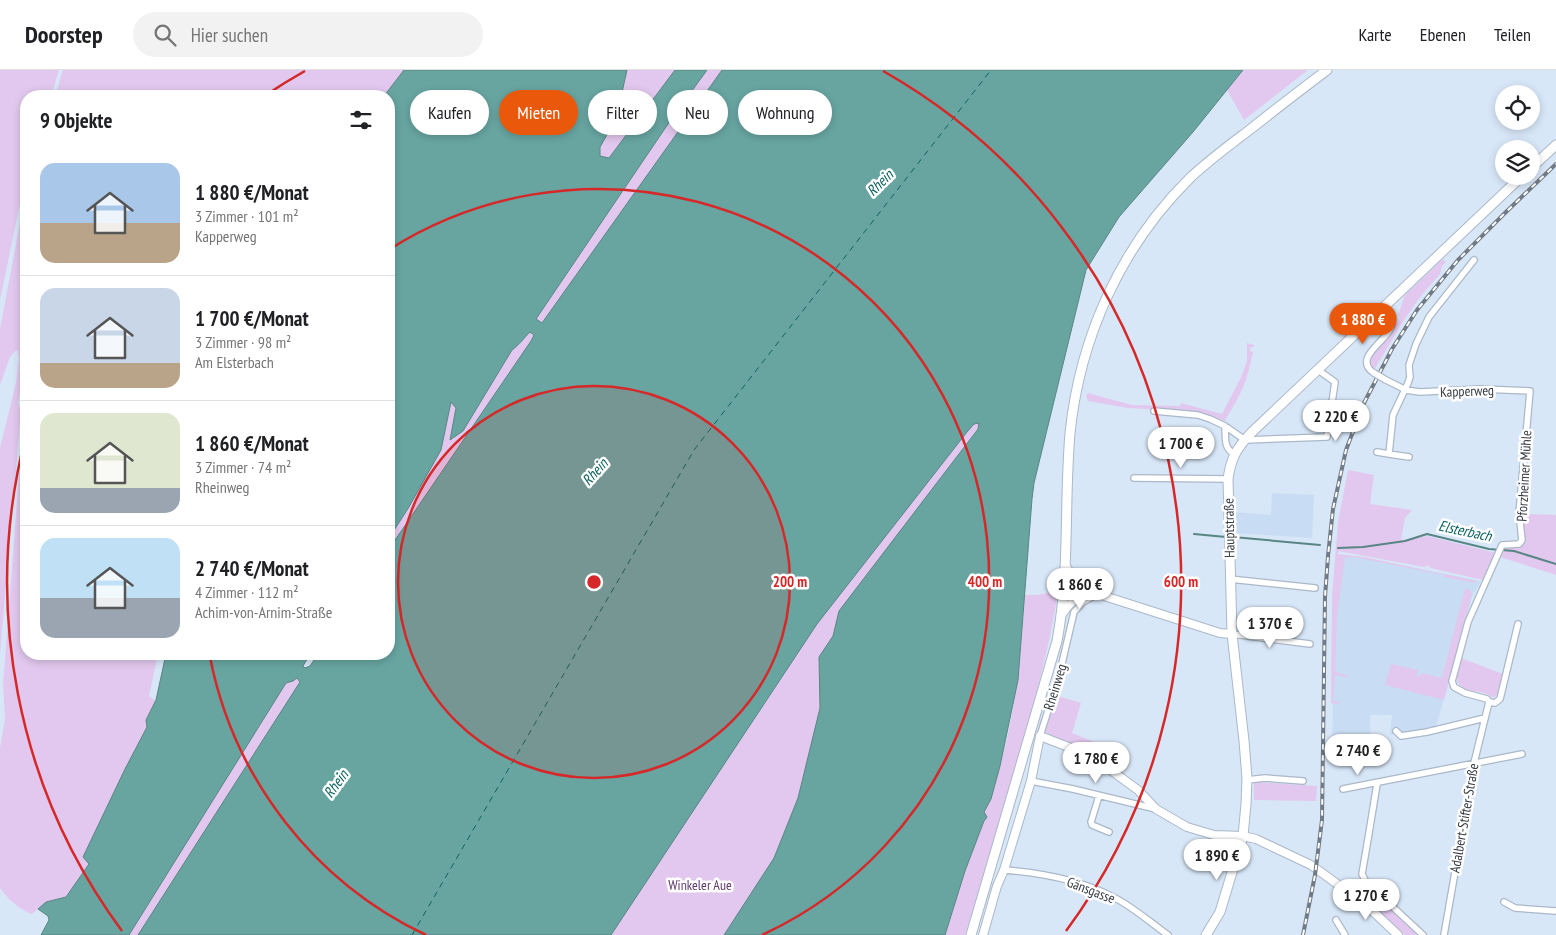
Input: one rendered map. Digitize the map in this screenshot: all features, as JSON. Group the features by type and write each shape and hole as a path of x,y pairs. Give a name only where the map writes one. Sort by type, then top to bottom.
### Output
{"main road":[{"path":"971,935 1052,663 1062,614 1065,586 1070,436 1073,410 1084,358 1103,304 1116,276 1149,224 1190,178 1213,157 1327,70"},
{"path":"1540,160 1556,145"},
{"name":"Hauptstraße","path":"1206,935 1220,912 1243,836 1247,780 1232,634 1228,479 1231,461 1244,440 1513,185"}],"street":[{"path":"1389,454 1393,415 1406,390 1410,377 1409,365 1412,352 1429,317 1474,260"},
{"name":"Kapperweg","path":"1386,306 1392,321 1391,328 1369,354 1367,360 1367,366 1374,373 1406,390 1427,393 1480,389 1530,391"},
{"path":"1154,411 1198,415 1225,426 1244,440 1327,437 1335,382 1318,370"},
{"name":"Pforzheimer Mühle","path":"1489,702 1487,699 1459,691 1454,687 1452,681 1468,622 1502,545 1519,544 1522,540 1519,513 1530,391"},
{"path":"1225,426 1226,447 1234,454"},
{"path":"1377,452 1409,457"},
{"path":"1134,478 1228,479"},
{"path":"1066,566 1074,580 1095,593"},
{"path":"1230,579 1315,588"},
{"path":"1074,580 1065,586 1074,591 1095,593 1220,633 1310,644"},
{"path":"1062,614 1083,592"},
{"name":"Rheinweg","path":"983,935 996,886 1004,870 1031,781 1040,736 1060,672 1074,612 1082,602 1095,593"},
{"name":"Adalbert-Stifter-Straße","path":"1444,935 1474,763 1489,702 1495,703 1500,699 1518,624"},
{"path":"1396,731 1401,736 1427,732 1485,718"},
{"path":"1040,736 1089,755 1097,760 1124,778 1156,810"},
{"path":"1343,789 1522,754"},
{"path":"1247,780 1265,778 1303,781"},
{"path":"1031,781 1156,810 1196,830 1224,836 1243,836 1256,839 1287,852 1321,871 1365,904 1398,935"},
{"path":"1376,784 1370,833 1362,874 1366,882 1422,935"},
{"path":"1099,796 1091,822 1092,825 1110,832"},
{"name":"Gänsgasse","path":"1004,870 1040,873 1103,892 1116,898 1168,935"},
{"path":"1504,902 1515,908 1556,911"},
{"path":"1336,920 1345,935"}],"shaded area":[{"path":"1272,493 1314,495 1312,538 1235,533 1234,512 1271,515"},
{"path":"1357,556 1481,581 1472,597 1436,727 1390,735 1392,715 1370,715 1371,759 1332,762 1336,558"}],"green space":[{"path":"0,70 59,70 53,90 20,90 20,204 0,300"},
{"path":"63,70 405,70 389,90 57,90"},
{"path":"504,70 675,70 657,94 657,90 588,90 588,133 578,125 578,90 531,90"},
{"path":"707,70 722,70 708,90 693,90"},
{"path":"1243,70 1308,70 1244,120 1227,90"},
{"path":"667,125 667,135 676,135 542,323 536,319"},
{"path":"591,135 626,135 609,158 600,156 602,143"},
{"path":"20,223 20,392 18,404 20,423 0,654 0,448 16,383 19,359 18,351 16,350 10,357 0,385 0,329"},
{"path":"1443,259 1446,262 1442,266 1440,274 1420,297 1404,320 1374,370 1370,366 1370,358 1389,336 1400,318 1398,315 1405,295"},
{"path":"531,332 534,335 395,540 395,529 441,450 451,401 457,408 450,439 463,431 512,350"},
{"path":"1247,343 1254,345 1254,347 1251,347 1250,351 1253,352 1245,384 1225,421 1199,412 1128,408 1088,401 1086,396 1088,393 1132,405 1180,406 1181,403 1222,414 1247,361"},
{"name":"Winkeler Aue","path":"981,415 985,418 883,556 798,798 774,858 725,935 608,935 838,594"},
{"path":"20,463 20,660 157,660 149,696 156,701 146,720 147,727 125,769 89,864 66,897 46,902 32,914 14,903 0,888 0,748 5,719 3,685"},
{"path":"1348,470 1374,475 1370,504 1412,510 1405,518 1401,540 1427,536 1496,553 1483,580 1430,568 1429,565 1424,567 1338,551 1338,554 1364,557 1476,581 1475,583 1444,577 1444,575 1354,557 1345,558 1337,614 1335,672 1347,675 1347,677 1335,675 1333,701 1339,702 1339,704 1331,703 1332,596 1338,522"},
{"path":"1531,514 1556,515 1556,575 1500,557 1505,548 1517,546 1524,542 1522,517"},
{"path":"1465,589 1470,590 1472,594 1444,700 1385,685 1391,664 1418,670 1417,676 1420,677 1421,673 1442,678"},
{"path":"1058,591 1050,637 1033,704 965,935 945,935 965,871 986,817 984,812 1002,759 1014,705 1025,595"},
{"path":"1461,658 1503,674 1497,695 1493,698 1484,693 1463,688 1459,684 1456,678"},
{"path":"297,678 301,682 138,935 129,935 286,682"},
{"path":"1055,695 1081,703 1072,733 1097,743 1091,753 1043,731"},
{"path":"1254,782 1317,786 1316,801 1254,800"},
{"path":"1361,881 1416,933 1415,935 1405,935 1353,888"}],"water":[{"name":"Rhein","path":"404,70 627,70 623,90 588,90 588,135 607,135 600,147 600,156 609,158 626,135 657,135 657,94 675,70 707,70 693,90 667,90 667,125 536,319 542,323 676,135 728,135 728,90 708,90 722,70 1243,70 1193,132 1119,217 1086,270 1034,483 1018,680 1000,766 991,799 984,812 987,817 965,871 945,935 724,935 774,858 798,798 820,708 819,657 833,636 839,611 978,429 979,423 974,424 967,432 817,624 611,935 138,935 300,682 297,678 286,683 129,935 41,935 49,920 48,916 38,909 46,902 66,897 89,864 83,857 147,727 146,720 156,700 165,660 306,660 303,666 305,668 310,666 314,660 395,660 395,540 534,335 530,332 512,350 463,431 450,440 456,408 451,402 441,450 395,529 395,90 389,90"}],"waterway":[{"name":"Elsterbach","path":"1194,534 1226,537"},
{"name":"Elsterbach","path":"1338,548 1363,547 1405,541 1427,534 1489,549 1514,551 1556,564"},
{"name":"Elsterbach","path":"1233,537 1320,545"}],"ferry route":[{"path":"412,935 694,450 991,70"}],"railway":[{"path":"1303,935 1315,875 1322,820 1325,597 1333,509 1346,450 1364,403 1392,349 1417,310 1458,260 1556,164"}]}
